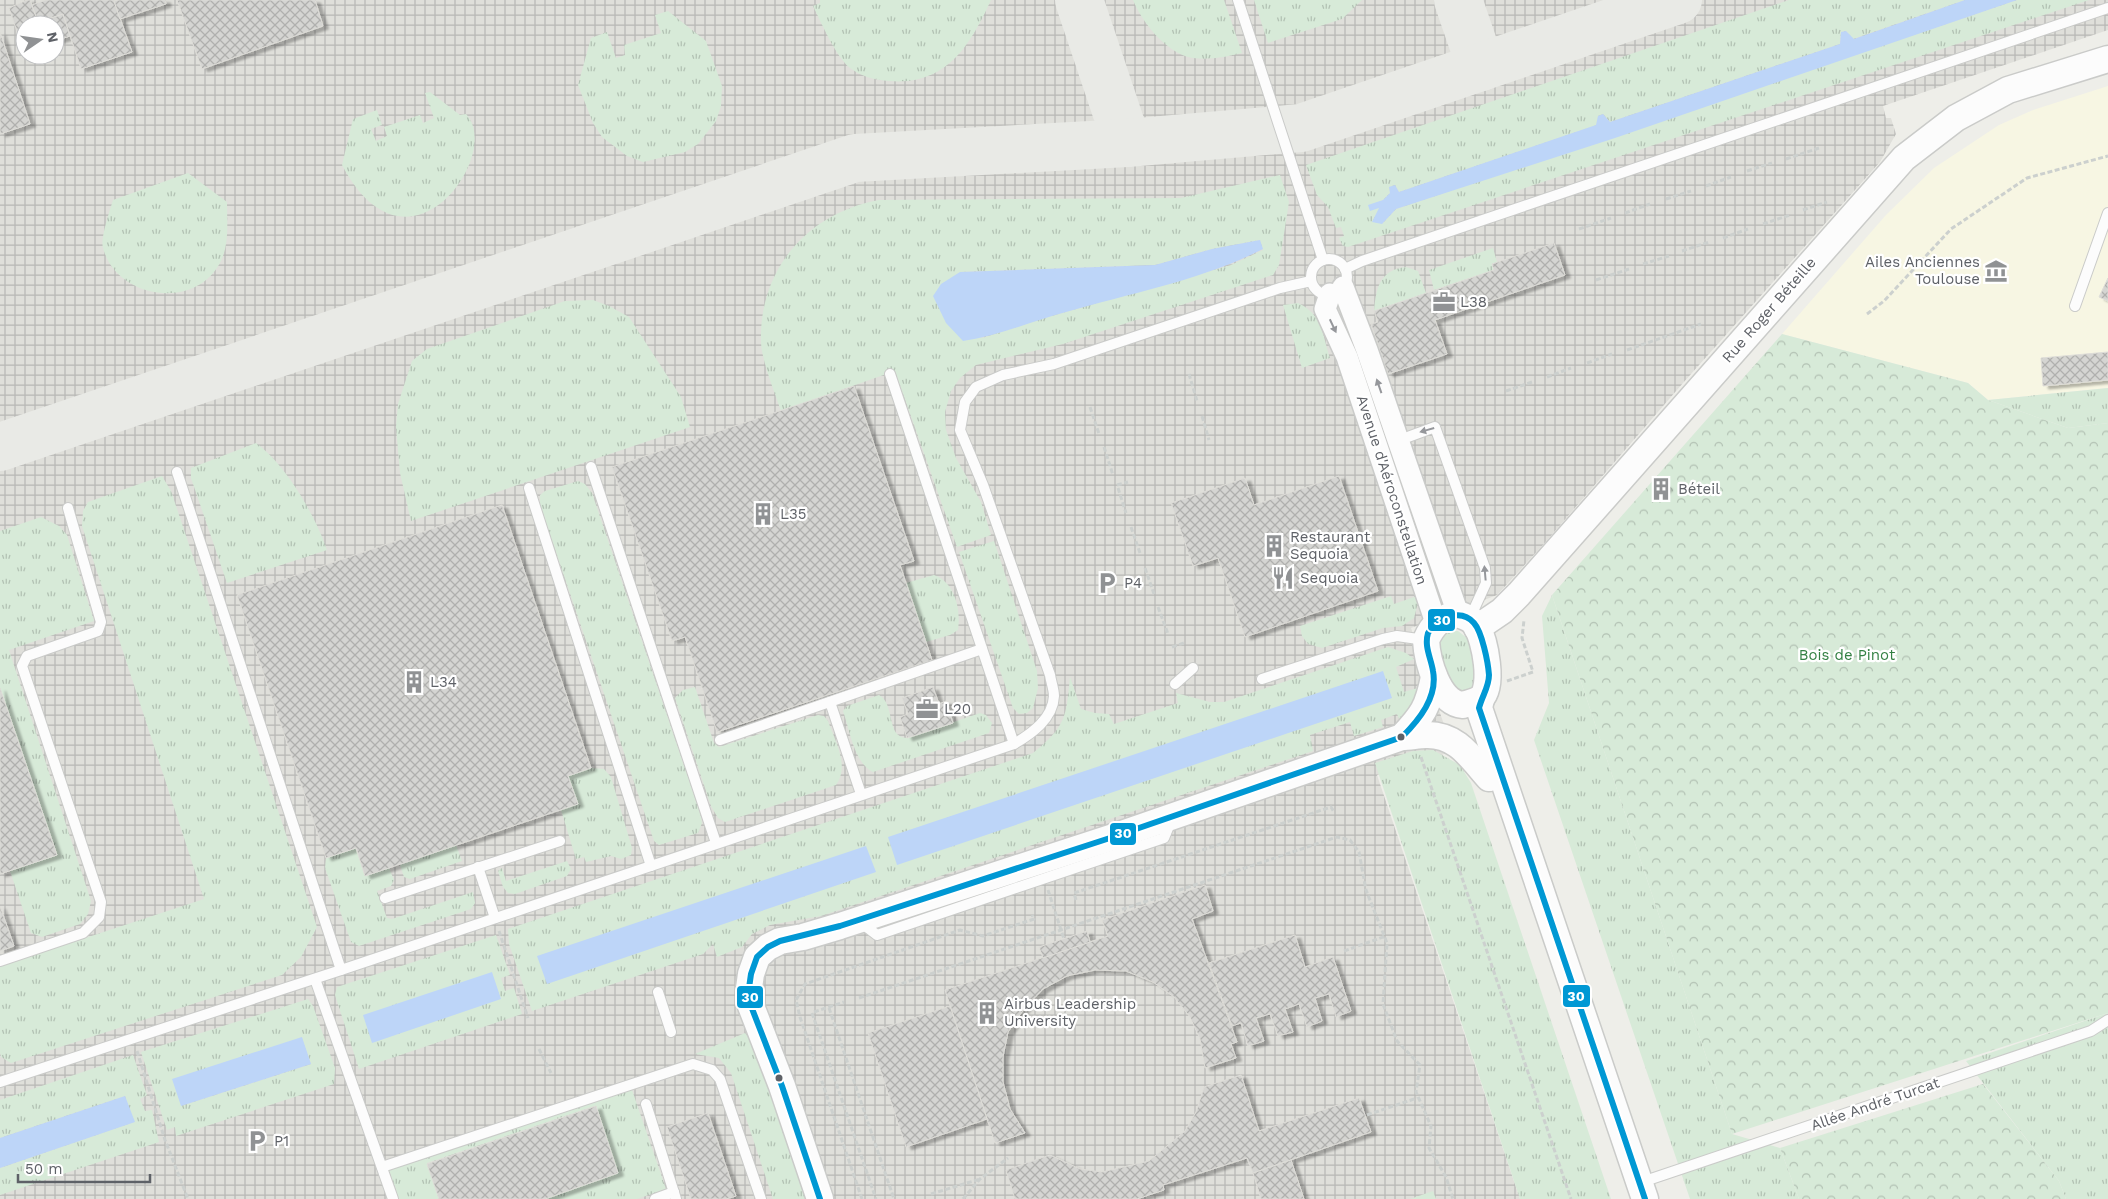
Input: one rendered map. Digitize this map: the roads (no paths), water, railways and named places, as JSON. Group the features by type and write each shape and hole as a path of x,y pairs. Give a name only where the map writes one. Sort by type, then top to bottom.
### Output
{"street":[{"name":"Rue Roger Béteille","path":"1454,625 1502,611 1519,594 1904,158 1956,118 2008,90 2108,59"},
{"name":"Avenue d'Aéroconstellation","path":"1339,284 1367,350 1454,625"},
{"name":"Avenue d'Aéroconstellation","path":"1339,284 1325,309 1347,357 1422,579 1454,625"},
{"path":"1412,741 1430,697 1434,677 1454,625"},
{"path":"1412,741 1486,690 1489,673 1454,625"},
{"path":"1434,677 1450,698 1479,708 1639,1194"},
{"path":"1467,703 1469,718 1489,778 1639,1194"},
{"path":"820,1199 782,1086 751,1006 751,974 758,957 768,947 780,941 804,937 1426,735 1441,736 1455,741 1489,778"}],"lane":[{"path":"1238,0 1323,260"},
{"path":"1339,284 1334,260 1323,260 1312,270 1311,281 1317,290 1339,284 1362,261 2108,8"},
{"path":"2075,306 2108,213"},
{"path":"1,1080 315,979 860,794 1014,744 1035,731 1046,717 1054,697 1050,675 983,485 960,430 965,402 976,387 1003,376 1054,364 1280,288 1311,281"},
{"path":"890,374 1014,744"},
{"path":"1262,679 1383,639 1411,637 1454,625 1486,583 1485,568 1435,428 1397,440 1395,453 1423,536 1422,579"},
{"path":"591,467 716,843"},
{"path":"177,472 341,970"},
{"path":"529,488 651,866"},
{"path":"0,960 83,933 99,917 101,902 22,666 27,656 98,631 101,622 68,508"},
{"path":"720,740 982,649"},
{"path":"1175,684 1193,668"},
{"path":"830,702 860,794"},
{"path":"857,920 877,935 1164,838 1174,816"},
{"path":"385,898 560,842"},
{"path":"478,867 495,918"},
{"path":"315,979 392,1199"},
{"path":"658,992 671,1032"},
{"name":"Allée André Turcat","path":"1639,1194 2082,1035 2108,1020"},
{"path":"382,1167 693,1064 712,1070 720,1079 761,1199"},
{"path":"646,1104 675,1196 654,1199"}],"water":[{"path":"1965,0 2017,0 1615,138 1396,209 1382,224 1372,222 1379,208 1370,211 1368,205 1383,200 1390,193 1389,187 1395,185 1399,192 1596,125 1598,116 1603,114 1610,122 1840,44 1841,32 1846,31 1854,39"},
{"path":"1260,240 1263,249 1240,260 1191,278 976,339 963,341 946,323 933,296 941,284 960,272 1155,265 1212,249"},
{"path":"1383,671 1392,698 897,865 888,837"},
{"path":"866,846 876,872 547,984 537,956"},
{"path":"492,972 501,999 372,1043 363,1015"},
{"path":"302,1037 311,1064 181,1106 172,1079"},
{"path":"125,1096 135,1122 0,1168 0,1138"}],"place":[{"name":"Ailes Anciennes Toulouse","path":"1996,271"},
{"name":"L38","path":"1444,302"},
{"name":"Béteil","path":"1661,489"},
{"name":"L35","path":"763,514"},
{"name":"Restaurant Sequoia","path":"1274,546"},
{"name":"Sequoia","path":"1283,578"},
{"name":"P4","path":"1107,583"},
{"name":"L34","path":"414,682"},
{"name":"L20","path":"927,709"},
{"name":"Airbus Leadership University","path":"987,1013"},
{"name":"P1","path":"257,1141"}],"park label":[{"name":"Bois de Pinot","path":"1847,655"}]}
